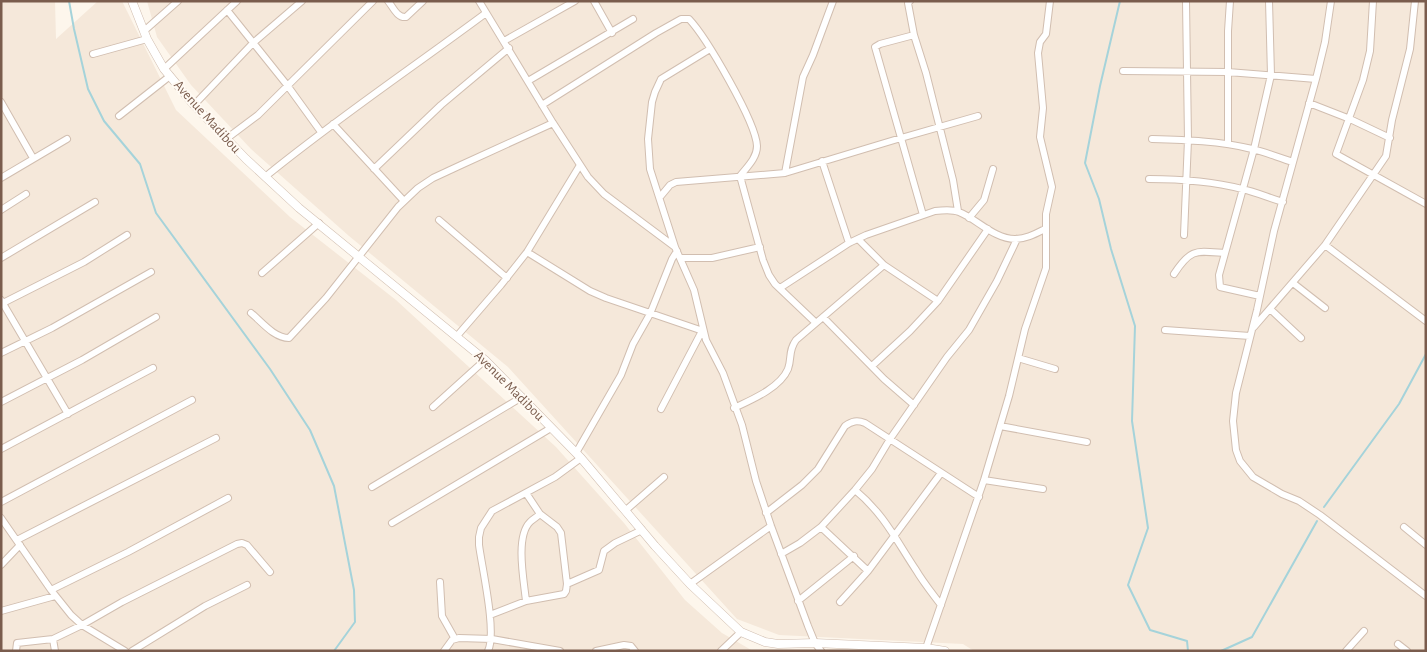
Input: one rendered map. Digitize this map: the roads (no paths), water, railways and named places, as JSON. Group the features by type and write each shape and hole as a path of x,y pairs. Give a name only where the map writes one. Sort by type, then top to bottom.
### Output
{"street":[{"name":"Avenue Madibou","path":"132,1 146,35 164,69 226,139 299,208 485,360 578,455 690,584 741,632 765,642 818,648 926,648 945,651"},
{"path":"93,54 146,35 178,1"},
{"path":"164,69 237,1"},
{"path":"194,105 253,43 302,1"},
{"path":"226,139 258,115 373,1"},
{"path":"388,1 398,16 402,17 406,17 423,1"},
{"path":"504,41 575,1"},
{"path":"594,1 612,33"},
{"path":"785,173 803,77 813,56 833,1"},
{"path":"910,1 908,3 914,35 926,73 954,186 958,211"},
{"path":"926,648 979,497 1033,304 1046,268 1046,214 1052,187 1040,136 1043,108 1038,53 1040,42 1046,34 1050,1"},
{"path":"1184,235 1188,140 1186,1"},
{"path":"1228,144 1230,1"},
{"path":"1260,296 1220,287 1219,275 1254,149 1271,75 1269,1"},
{"path":"1331,1 1325,42 1310,104 1274,232 1233,407 1236,450 1240,462 1258,480 1320,514 1426,596"},
{"path":"1373,1 1370,50 1364,80 1350,120 1337,148 1337,156 1373,173 1426,204"},
{"path":"1253,328 1325,245 1386,156 1392,120 1410,49 1415,1"},
{"path":"482,2 486,12 542,106 588,177 604,194 676,249"},
{"path":"227,10 287,85 321,132"},
{"path":"265,177 321,132 486,12"},
{"path":"528,81 633,19"},
{"path":"542,106 681,19 689,19 710,49 743,106 756,141 757,148 754,156 740,176"},
{"path":"914,35 875,47 923,215"},
{"path":"374,169 441,105 509,48"},
{"path":"710,49 662,79 654,92 648,125 650,169 676,249 694,290 702,331 723,373 746,439 766,513 798,601 818,648"},
{"path":"1123,71 1228,72 1316,79"},
{"path":"119,116 170,76"},
{"path":"1,102 33,158"},
{"path":"1310,104 1390,138"},
{"path":"660,197 670,185 676,182 785,173 978,116"},
{"path":"251,312 276,335 289,338 308,319 404,201 418,188 433,178 553,123"},
{"path":"333,124 404,201"},
{"path":"1,178 67,139"},
{"path":"1152,139 1228,144 1254,149 1293,162"},
{"path":"822,161 850,242"},
{"path":"457,336 527,252 580,165"},
{"path":"969,218 984,200 993,169"},
{"path":"740,176 769,275 816,323"},
{"path":"1149,179 1186,180 1243,189 1283,202"},
{"path":"1,210 26,194"},
{"path":"1,258 95,202"},
{"path":"780,288 850,242 923,215 946,210 958,211 988,229 1008,238 1028,237 1045,229"},
{"path":"439,220 507,278"},
{"path":"262,273 319,223"},
{"path":"872,366 910,331 938,301 988,229"},
{"path":"68,414 2,302 84,262 127,235"},
{"path":"858,238 884,265 938,301"},
{"path":"782,554 821,527 872,469 890,439 947,357 969,330 997,282 1017,239"},
{"path":"1325,245 1426,321"},
{"path":"681,258 712,258 760,247"},
{"path":"488,651 492,639 479,537 484,523 492,511 555,476 578,455 621,375 633,344 650,314 676,249"},
{"path":"527,252 590,291 630,308 702,331"},
{"path":"1174,274 1183,260 1193,252 1225,253"},
{"path":"734,408 767,391 785,375 789,367 792,346 884,265"},
{"path":"1,353 25,342 151,272"},
{"path":"1293,283 1325,308"},
{"path":"1270,309 1301,338"},
{"path":"1,402 82,360 156,317"},
{"path":"823,317 884,379 914,405"},
{"path":"1165,330 1250,336"},
{"path":"661,408 702,331"},
{"path":"1018,358 1055,369"},
{"path":"433,407 485,360"},
{"path":"1,449 153,368"},
{"path":"372,487 522,397"},
{"path":"1,502 192,400"},
{"path":"766,513 802,485 818,469 845,426 852,421 865,423 979,497"},
{"path":"1000,426 1087,442"},
{"path":"392,523 551,428"},
{"path":"1,565 18,542 216,438"},
{"path":"840,602 868,571 941,473"},
{"path":"626,510 664,477"},
{"path":"984,480 1043,489"},
{"path":"855,490 876,509 885,521 941,605"},
{"path":"490,615 526,601 564,594 566,591 567,584 561,532 540,514 526,493"},
{"path":"51,590 128,552 228,498"},
{"path":"526,601 523,568 524,535 531,521 540,514"},
{"path":"1,518 51,590 71,615 82,625 125,651"},
{"path":"690,584 771,526"},
{"path":"821,527 868,571"},
{"path":"1404,527 1426,545"},
{"path":"567,584 599,570 604,551 642,530"},
{"path":"16,651 17,643 53,639 238,544 247,545 270,572"},
{"path":"798,601 854,556"},
{"path":"440,582 442,616 455,639"},
{"path":"132,651 198,610 247,585"},
{"path":"1,611 56,596"},
{"path":"1346,651 1364,631"},
{"path":"720,651 741,632"},
{"path":"53,639 55,651"},
{"path":"444,651 449,643 455,639 492,639 560,651"},
{"path":"1398,644 1407,651"},
{"path":"596,651 624,645 631,646 635,651"}],"waterway":[{"path":"69,1 88,89 104,121 140,164 156,213 270,369 310,430 334,486 354,590 355,622 334,651"},
{"path":"1120,1 1100,86 1085,163 1099,199 1111,249 1135,326 1132,421 1148,528 1128,585 1150,630 1187,641 1188,651"},
{"path":"1324,507 1399,404 1426,354"},
{"path":"1221,651 1252,637 1317,521"}]}
